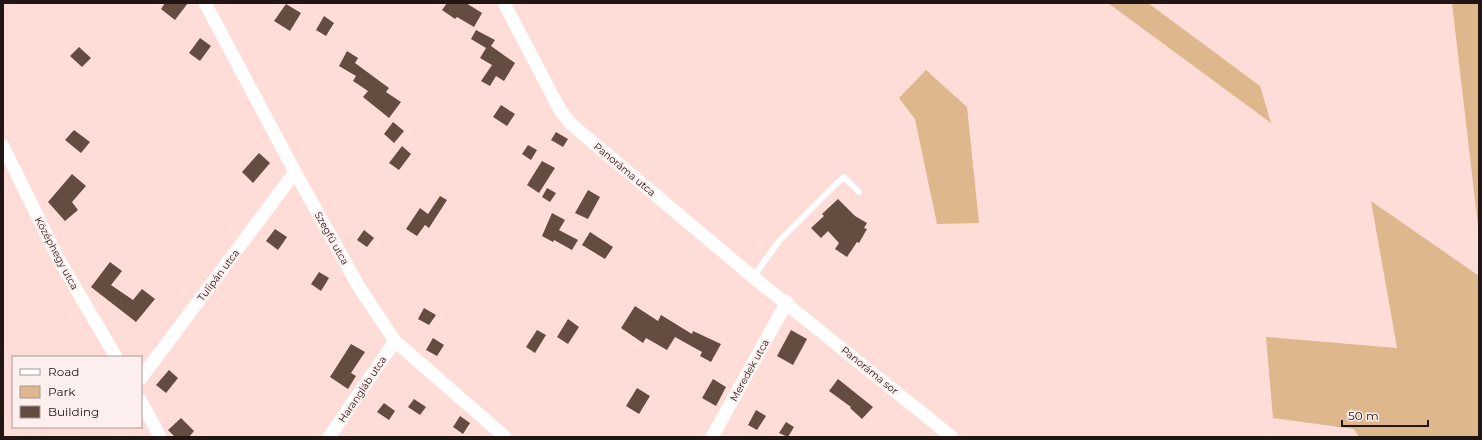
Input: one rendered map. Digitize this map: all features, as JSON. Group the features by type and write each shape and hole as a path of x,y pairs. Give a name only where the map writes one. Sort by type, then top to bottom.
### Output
{"street":[{"name":"Szegfű utca","path":"205,3 294,172 359,287 395,341 505,437"},
{"name":"Panoráma utca","path":"504,3 560,110 571,124 753,277 787,302"},
{"name":"Középhegy utca","path":"3,146 59,260 115,356"},
{"name":"Tulipán utca","path":"142,377 294,172"},
{"name":"Meredek utca","path":"712,437 787,302"},
{"name":"Panoráma sor","path":"787,302 952,437"},
{"name":"Harangláb utca","path":"329,437 395,341"},
{"path":"142,403 160,437"}],"lane":[{"path":"753,277 779,241 834,185 844,177 859,192"}],"green space":[{"path":"1108,3 1148,3 1260,86 1271,123"},
{"path":"1452,3 1479,3 1479,234"},
{"path":"926,70 967,107 979,223 937,224 915,119 899,98"},
{"path":"1371,201 1479,276 1479,437 1359,437 1354,429 1273,418 1266,337 1397,348"}],"building":[{"path":"165,3 188,3 175,20 161,9"},
{"path":"447,3 466,3 482,13 474,27 457,17 455,19 442,10"},
{"path":"286,4 301,13 290,31 274,21"},
{"path":"324,16 334,23 326,36 316,30"},
{"path":"476,30 495,40 491,46 515,63 504,81 496,76 490,86 481,81 492,65 480,58 486,48 471,39"},
{"path":"200,38 211,46 200,61 189,53"},
{"path":"79,47 91,58 82,67 70,56"},
{"path":"347,51 358,58 355,63 389,88 386,92 401,102 389,118 363,97 368,91 353,81 356,76 339,66"},
{"path":"501,105 515,114 507,126 493,117"},
{"path":"393,122 404,131 394,143 384,134"},
{"path":"74,130 90,142 81,153 65,140"},
{"path":"556,132 568,139 563,147 551,140"},
{"path":"528,145 537,150 531,160 522,154"},
{"path":"402,146 411,154 399,170 389,163"},
{"path":"259,153 270,163 253,183 242,172"},
{"path":"542,161 555,168 539,193 527,185"},
{"path":"72,174 86,186 72,202 78,210 65,221 48,202"},
{"path":"547,188 556,193 550,202 542,197"},
{"path":"588,190 600,197 588,219 575,213"},
{"path":"440,196 447,200 429,228 425,225 417,236 406,229 420,208 428,214"},
{"path":"838,199 855,216 867,223 864,228 867,229 859,243 857,242 847,257 835,249 839,243 828,231 821,238 811,228 824,216 822,214"},
{"path":"552,213 565,220 559,230 578,240 572,250 554,240 553,242 542,236"},
{"path":"275,229 287,237 278,250 266,241"},
{"path":"364,230 374,238 367,247 357,240"},
{"path":"590,232 613,247 605,259 582,245"},
{"path":"110,262 122,271 111,285 133,300 142,289 155,299 136,322 91,287"},
{"path":"319,272 329,278 321,291 311,284"},
{"path":"635,306 658,321 661,315 692,334 693,331 721,344 711,362 700,356 702,352 675,337 667,350 646,338 643,343 621,328"},
{"path":"424,308 436,315 429,325 418,319"},
{"path":"568,319 579,327 568,344 557,337"},
{"path":"537,330 546,335 535,353 526,347"},
{"path":"791,330 807,339 793,365 777,356"},
{"path":"433,338 444,345 437,356 426,350"},
{"path":"351,344 365,352 351,373 356,376 348,389 330,377"},
{"path":"169,370 178,378 166,393 156,385"},
{"path":"713,379 726,387 716,406 702,398"},
{"path":"838,379 873,407 862,419 850,408 851,407 829,391"},
{"path":"637,388 650,396 639,414 626,406"},
{"path":"414,399 426,407 420,415 408,407"},
{"path":"384,403 395,411 389,420 377,412"},
{"path":"756,410 766,416 757,430 748,425"},
{"path":"460,416 470,423 463,434 453,427"},
{"path":"181,418 194,431 189,437 175,437 168,430"},
{"path":"786,422 794,427 788,437 779,433"}]}
